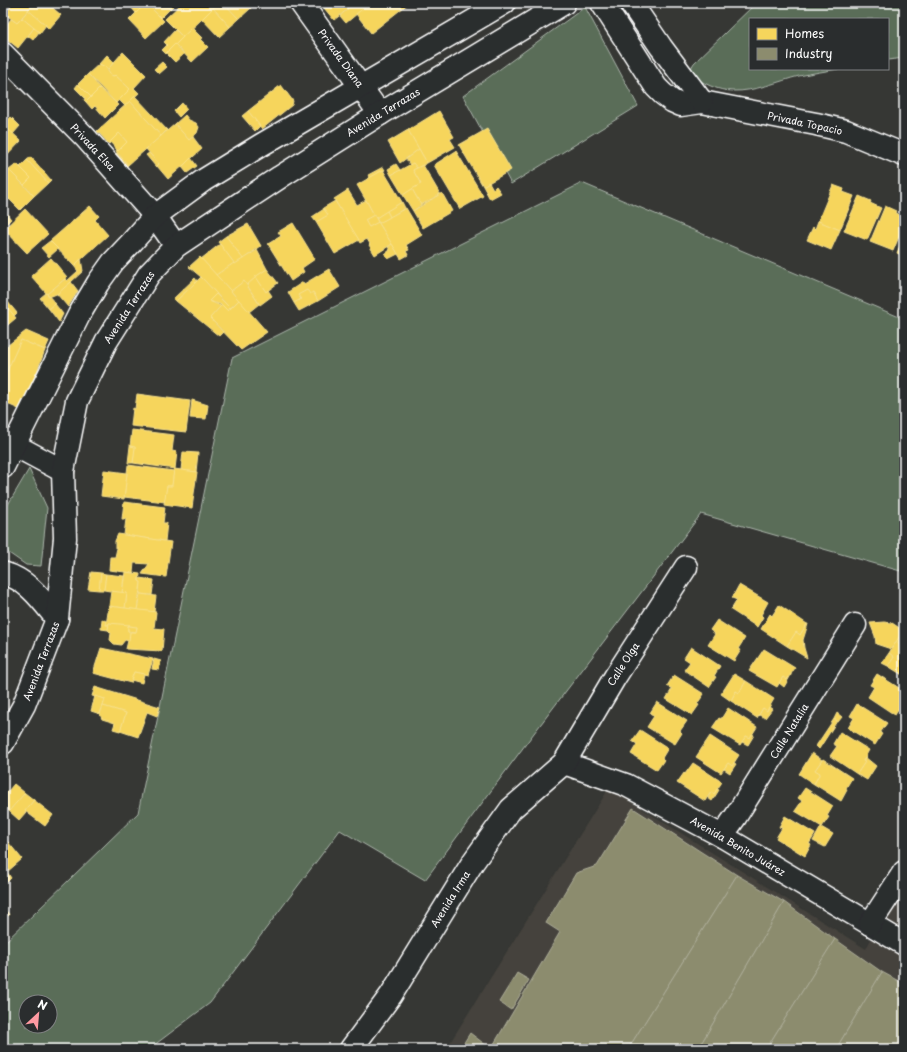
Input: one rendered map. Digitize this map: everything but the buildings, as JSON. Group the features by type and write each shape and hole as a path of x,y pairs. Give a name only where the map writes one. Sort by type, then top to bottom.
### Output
{"street":[{"name":"Privada Diana","path":"301,3 380,114"},
{"path":"3,467 9,441 98,283 113,262 155,216 204,180 360,86 504,3"},
{"name":"Avenida Terrazas","path":"3,743 24,705 57,619 65,538 63,471 77,402 106,342 149,274 176,246 280,177 380,114 564,3"},
{"name":"Privada Topacio","path":"602,3 656,87 672,101 681,104 702,102 816,124 846,131 904,155"},
{"path":"631,3 661,47 702,102"},
{"path":"640,61 661,47"},
{"name":"Privada Elsa","path":"3,54 85,137 155,216 176,246"},
{"path":"9,441 63,471"},
{"name":"Calle Olga","path":"564,763 615,677 686,567"},
{"path":"3,573 11,575 34,590 57,619"},
{"name":"Calle Natalia","path":"722,836 855,625"},
{"name":"Avenida Benito Juárez","path":"564,763 626,785 722,836 904,944"},
{"name":"Avenida Irma","path":"351,1049 391,995 473,862 511,809 564,763"},
{"path":"870,924 904,872"}],"shaded area":[{"path":"609,788 866,949 904,873 904,1049 446,1049"}],"green space":[{"path":"756,3 904,3 904,58 889,60 889,18 749,18 749,70 833,70 799,76 749,90 728,91 716,88 695,77 691,73 691,68 694,63"},
{"path":"585,7 638,106 511,184 463,96"},
{"path":"582,183 904,319 904,572 701,514 534,733 425,880 340,830 210,1003 149,1049 3,1049 3,944 138,813 232,358"},
{"path":"29,469 47,508 41,566 26,565 3,549 3,513"}]}
